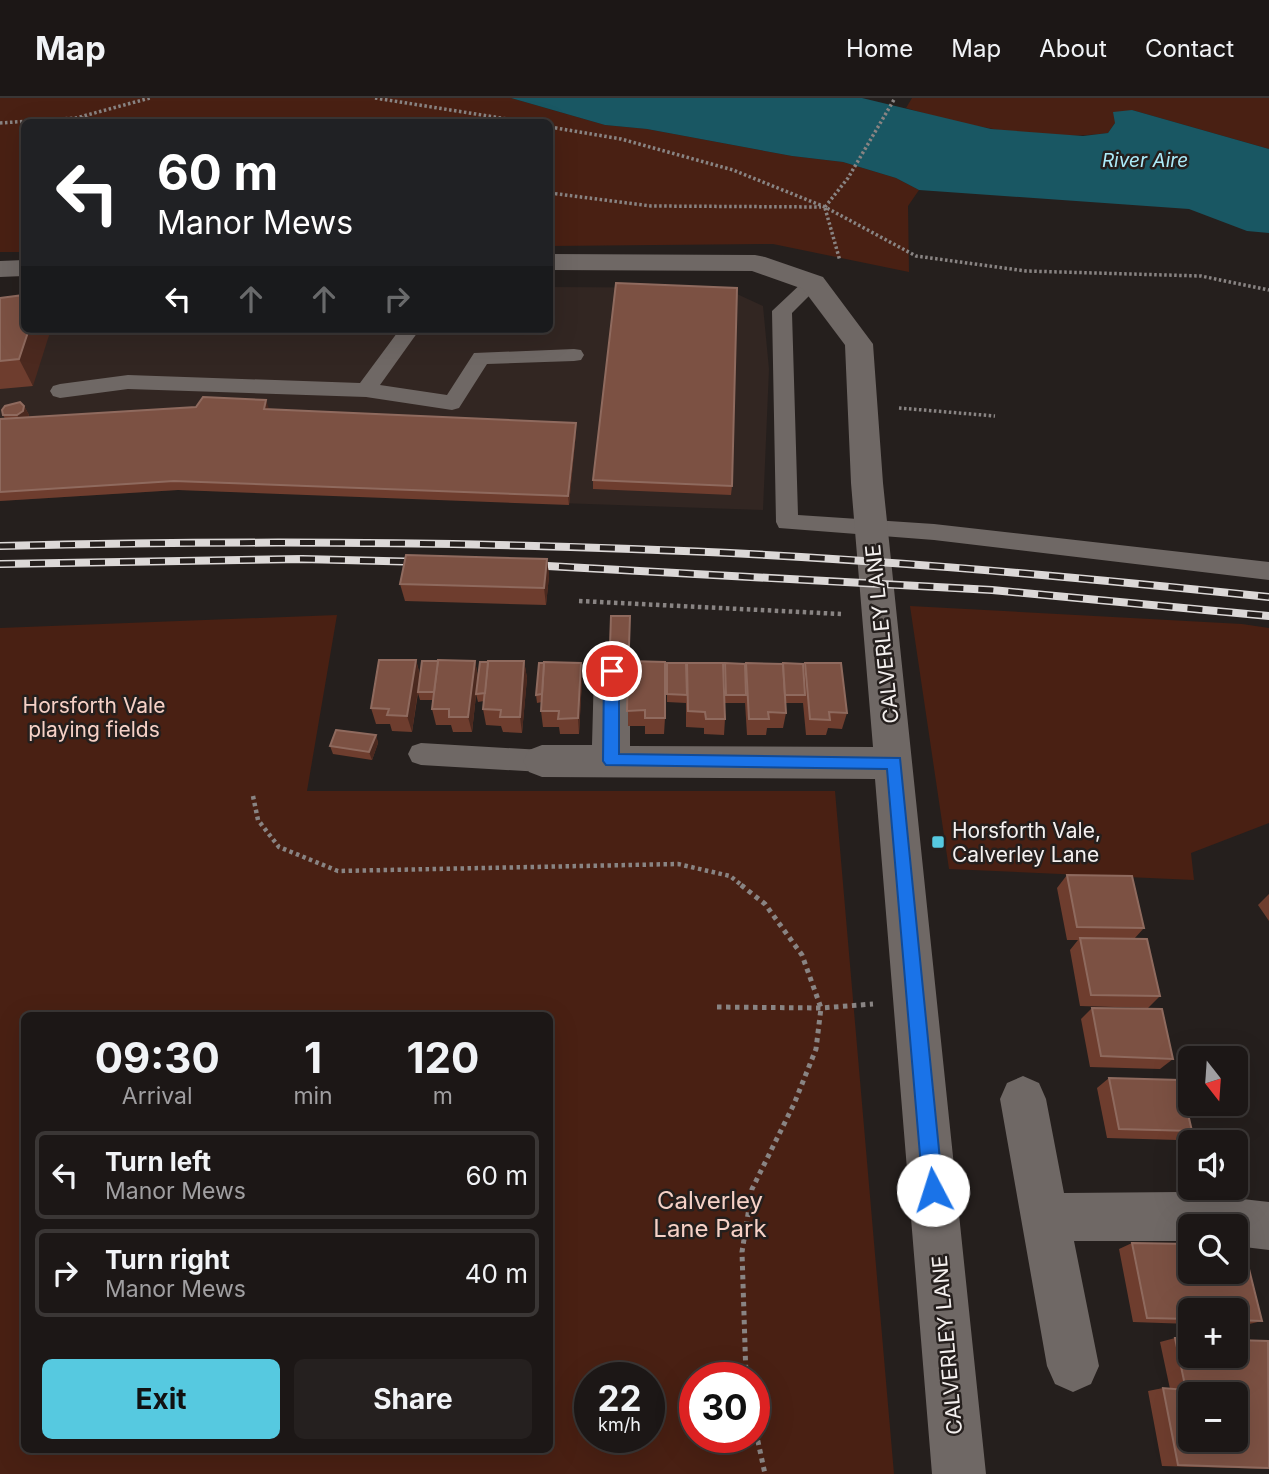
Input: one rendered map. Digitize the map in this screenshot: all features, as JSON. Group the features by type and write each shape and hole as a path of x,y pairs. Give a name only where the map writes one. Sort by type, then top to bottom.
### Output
{"street":[{"path":"553,262 755,263 813,283"},
{"path":"0,269 21,268"},
{"name":"CALVERLEY LANE","path":"813,283 859,344 867,483 860,615 895,762 959,1474"},
{"path":"611,761 612,671"},
{"path":"542,761 895,762"},
{"path":"1023,1099 1073,1366"},
{"path":"1046,1217 1181,1216 1269,1226"}],"lane":[{"path":"813,283 782,311 787,522 947,533 1269,570"},
{"path":"366,390 407,333"},
{"path":"60,391 128,382 366,390 452,403 481,358 574,355"},
{"path":"421,754 542,761"}],"path":[{"path":"76,118 150,98"},
{"path":"376,98 507,119"},
{"path":"825,207 848,178 895,100"},
{"path":"57,119 92,119"},
{"path":"0,122 21,121"},
{"path":"553,128 621,139 733,170 825,207 916,256 1027,271 1201,276 1269,290"},
{"path":"553,193 650,206 734,209 825,207"},
{"path":"813,283 840,263 825,207"},
{"path":"863,406 995,416"},
{"path":"579,601 860,615"},
{"path":"253,796 258,820 279,847 338,871 678,864 730,876 765,904 802,955 821,1008 816,1049 794,1104 751,1189 742,1252 746,1362"},
{"path":"718,1007 821,1008 916,1001"},
{"path":"760,1453 765,1474"}],"shaded area":[{"path":"553,287 724,288 763,306 769,369 763,510 178,490 0,501 0,313 21,327 21,333 553,333"}],"green space":[{"path":"0,98 511,98 605,125 647,129 792,156 843,162 896,178 919,190 908,206 909,272 773,244 553,246 553,119 21,119 21,252 0,252"},
{"path":"912,98 1269,98 1269,149 1132,110 1115,123 1108,133 1057,136 1006,131 906,108"},
{"path":"910,606 1242,624 1269,628 1269,823 1191,853 1194,880 949,869"},
{"name":"Calverley Lane Park","path":"337,615 307,791 835,791 894,1474 0,1474 0,628"}],"water":[{"name":"River Aire","path":"511,98 862,98 991,129 1083,136 1108,133 1115,123 1113,112 1132,110 1269,149 1269,233 1247,231 1189,209 919,190 896,178 843,162 792,156 647,129 605,125"}],"building":[{"path":"616,283 737,288 732,486 593,480"},
{"path":"21,295 21,333 28,333 19,359 0,361 0,298"},
{"path":"203,397 266,400 264,409 576,423 568,496 174,481 0,492 0,419 196,407"},
{"path":"20,402 24,406 23,411 17,415 3,415 5,406"},
{"path":"406,555 547,559 544,588 400,584"},
{"path":"611,616 630,616 629,646 610,646"},
{"path":"379,660 416,660 407,716 387,715 389,709 371,708"},
{"path":"438,660 475,661 468,717 449,717 449,709 432,709"},
{"path":"422,661 438,661 434,692 418,692"},
{"path":"488,661 524,661 520,717 500,717 501,710 483,709"},
{"path":"628,661 665,662 665,718 645,718 645,710 627,711"},
{"path":"480,662 488,662 485,693 476,694"},
{"path":"544,662 581,663 578,718 558,719 559,711 541,711"},
{"path":"539,663 544,663 542,694 536,695"},
{"path":"667,663 686,663 687,695 667,694"},
{"path":"687,663 723,663 725,719 706,719 705,712 688,711"},
{"path":"725,663 745,664 746,695 726,695"},
{"path":"746,663 783,664 786,713 768,712 769,719 749,719"},
{"path":"783,663 803,664 805,695 785,695"},
{"path":"805,663 841,663 847,713 829,712 830,720 810,719"},
{"path":"336,730 376,735 369,752 330,746"},
{"path":"1067,875 1132,876 1144,928 1077,927"},
{"path":"1080,938 1147,939 1160,996 1091,995"},
{"path":"1092,1008 1162,1009 1173,1059 1101,1056"},
{"path":"1109,1078 1178,1080 1178,1116 1188,1116 1192,1130 1119,1129"},
{"path":"1132,1243 1178,1244 1178,1284 1248,1284 1248,1265 1262,1321 1248,1320 1248,1298 1178,1298 1178,1319 1147,1318"},
{"path":"1248,1340 1268,1341 1269,1468 1178,1465 1163,1388 1178,1389 1178,1452 1248,1452 1248,1382 1184,1382 1181,1368 1248,1368"}],"railway":[{"path":"0,546 395,543 712,552 951,567 1269,597"},
{"path":"0,564 302,559 424,562"},
{"path":"529,565 992,590 1269,616"}],"place":[{"name":"Horsforth Vale, Calverley Lane","path":"938,842"}],"route":[{"path":"612,671 611,761 895,762 933,1190"}],"park label":[{"name":"Horsforth Vale playing fields","path":"94,717"}]}
